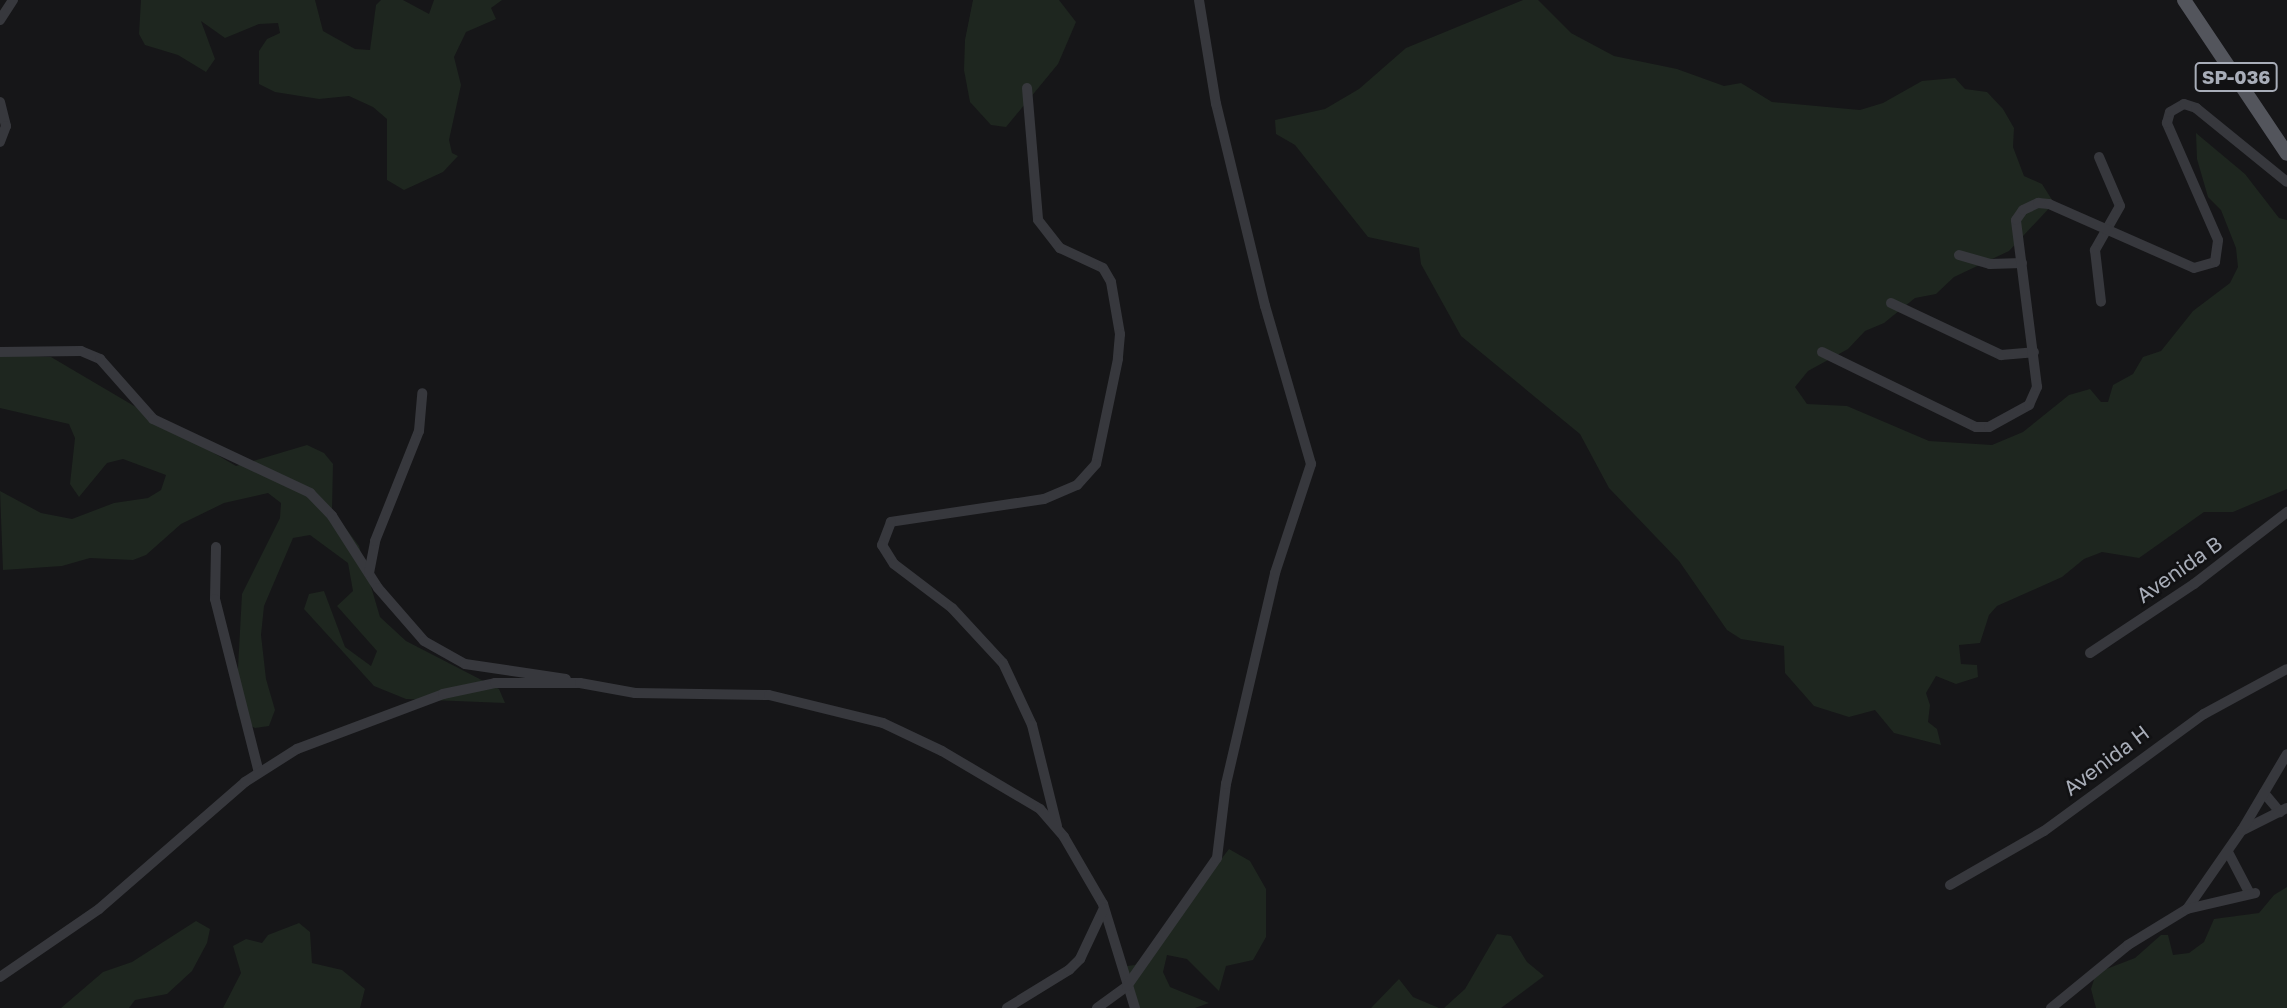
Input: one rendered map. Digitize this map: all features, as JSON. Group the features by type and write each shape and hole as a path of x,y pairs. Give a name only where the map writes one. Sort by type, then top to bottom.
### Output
{"main road":[{"name":"SP-036","path":"2184,0 2287,154"}],"street":[{"path":"0,20 13,0"},
{"path":"1097,1008 1127,986 1217,858 1226,784 1275,573 1311,464 1265,306 1216,104 1199,0"},
{"path":"1027,88 1038,220 1060,248 1103,268 1113,290 1120,334 1118,359 1096,464 1077,485 1044,499 891,522 882,545 894,564 952,608 1003,663 1032,725 1058,830"},
{"path":"0,102 6,126 0,142"},
{"path":"1822,352 1985,428 2032,399 2038,380 2016,220 2033,204 2049,204 2193,268 2204,269 2218,258 2218,240 2167,124 2170,112 2180,104 2196,108 2287,182"},
{"path":"2099,157 2120,201 2118,216 2094,255 2101,302"},
{"path":"1959,255 1990,264 2022,263"},
{"path":"1891,303 2001,355 2034,352"},
{"path":"0,352 81,351 100,359 153,419 310,493 332,516 369,573 424,641 447,657 466,664 635,693 769,695 883,723 920,738 1040,809 1058,830 1085,869 1104,908 1135,1008"},
{"path":"369,573 375,541 419,431 422,393"},
{"name":"Avenida B","path":"2090,653 2194,584 2287,512"},
{"path":"216,547 215,599 259,773"},
{"name":"Avenida H","path":"1950,885 2044,831 2204,714 2287,669"},
{"path":"0,977 99,909 259,773 297,749 443,694 495,683 580,682"},
{"path":"2187,909 2228,852 2287,754"},
{"path":"2242,830 2283,810 2264,793"},
{"path":"2051,1008 2128,945 2187,909 2253,894 2228,852"},
{"path":"1007,1008 1069,970 1080,959 1104,908"}],"shaded area":[{"path":"141,0 315,0 323,31 355,49 370,50 376,5 381,0 403,0 429,14 434,0 502,0 491,8 496,19 466,32 454,57 461,85 449,140 452,153 458,156 443,172 404,190 387,180 387,119 373,107 349,96 319,99 275,92 259,84 259,51 267,39 280,33 278,23 259,24 225,38 201,21 215,59 206,72 178,55 145,45 139,34"},
{"path":"973,0 1059,0 1076,22 1058,64 1006,127 991,125 970,102 964,70 965,40"},
{"path":"1523,0 1538,0 1571,33 1614,56 1677,69 1724,86 1741,83 1772,102 1860,110 1883,103 1922,81 1955,78 1965,89 1987,92 2003,109 2014,128 2013,147 2024,176 2042,184 2054,203 2009,251 1954,277 1936,294 1915,298 1884,323 1865,331 1848,349 1808,371 1795,387 1807,404 1847,406 1929,441 1992,445 2023,432 2069,395 2090,389 2101,402 2108,402 2113,385 2133,374 2143,357 2161,351 2193,311 2230,283 2238,267 2236,248 2221,210 2208,197 2197,159 2196,133 2245,174 2279,218 2287,220 2287,489 2233,512 2204,512 2139,558 2102,552 2084,559 2062,577 1997,606 1989,615 1980,643 1959,645 1961,664 1977,665 1978,677 1956,684 1936,676 1926,693 1930,705 1928,722 1937,729 1941,745 1894,733 1875,710 1849,717 1814,706 1785,673 1784,646 1741,639 1727,630 1679,561 1609,488 1580,434 1461,336 1421,264 1419,248 1368,237 1295,145 1276,134 1275,120 1325,109 1359,89 1406,48"},
{"path":"0,356 51,357 236,466 307,445 324,453 333,464 332,510 359,546 380,617 406,641 499,689 505,703 406,699 374,686 304,609 309,594 324,591 345,647 371,666 377,651 337,606 353,591 348,563 310,535 293,538 264,606 261,635 266,679 275,710 269,726 255,728 241,720 236,705 242,594 280,518 281,503 268,493 224,503 181,524 146,555 133,560 90,558 62,566 3,570 0,491 41,513 72,519 114,503 148,498 161,490 166,475 123,459 107,463 79,497 70,484 75,438 69,424 0,408"},
{"path":"1229,849 1250,861 1266,889 1266,937 1253,960 1226,966 1219,991 1187,959 1167,955 1163,972 1170,987 1209,1003 1195,1008 1130,1008 1119,967 1135,965 1154,946"},
{"path":"2287,887 2287,1008 2096,1008 2091,989 2096,973 2135,958 2161,935 2168,935 2173,955 2189,953 2204,942 2214,919 2259,913 2274,895"},
{"path":"196,921 210,929 207,943 192,971 167,994 135,1000 129,1008 61,1008 103,972 132,962"},
{"path":"299,923 310,932 312,963 342,970 365,989 360,1008 223,1008 241,973 233,946 246,939 262,943 268,935"},
{"path":"1497,934 1511,936 1527,962 1544,976 1501,1008 1444,1008 1465,989"},
{"path":"1399,979 1413,997 1439,1008 1371,1008"}]}
